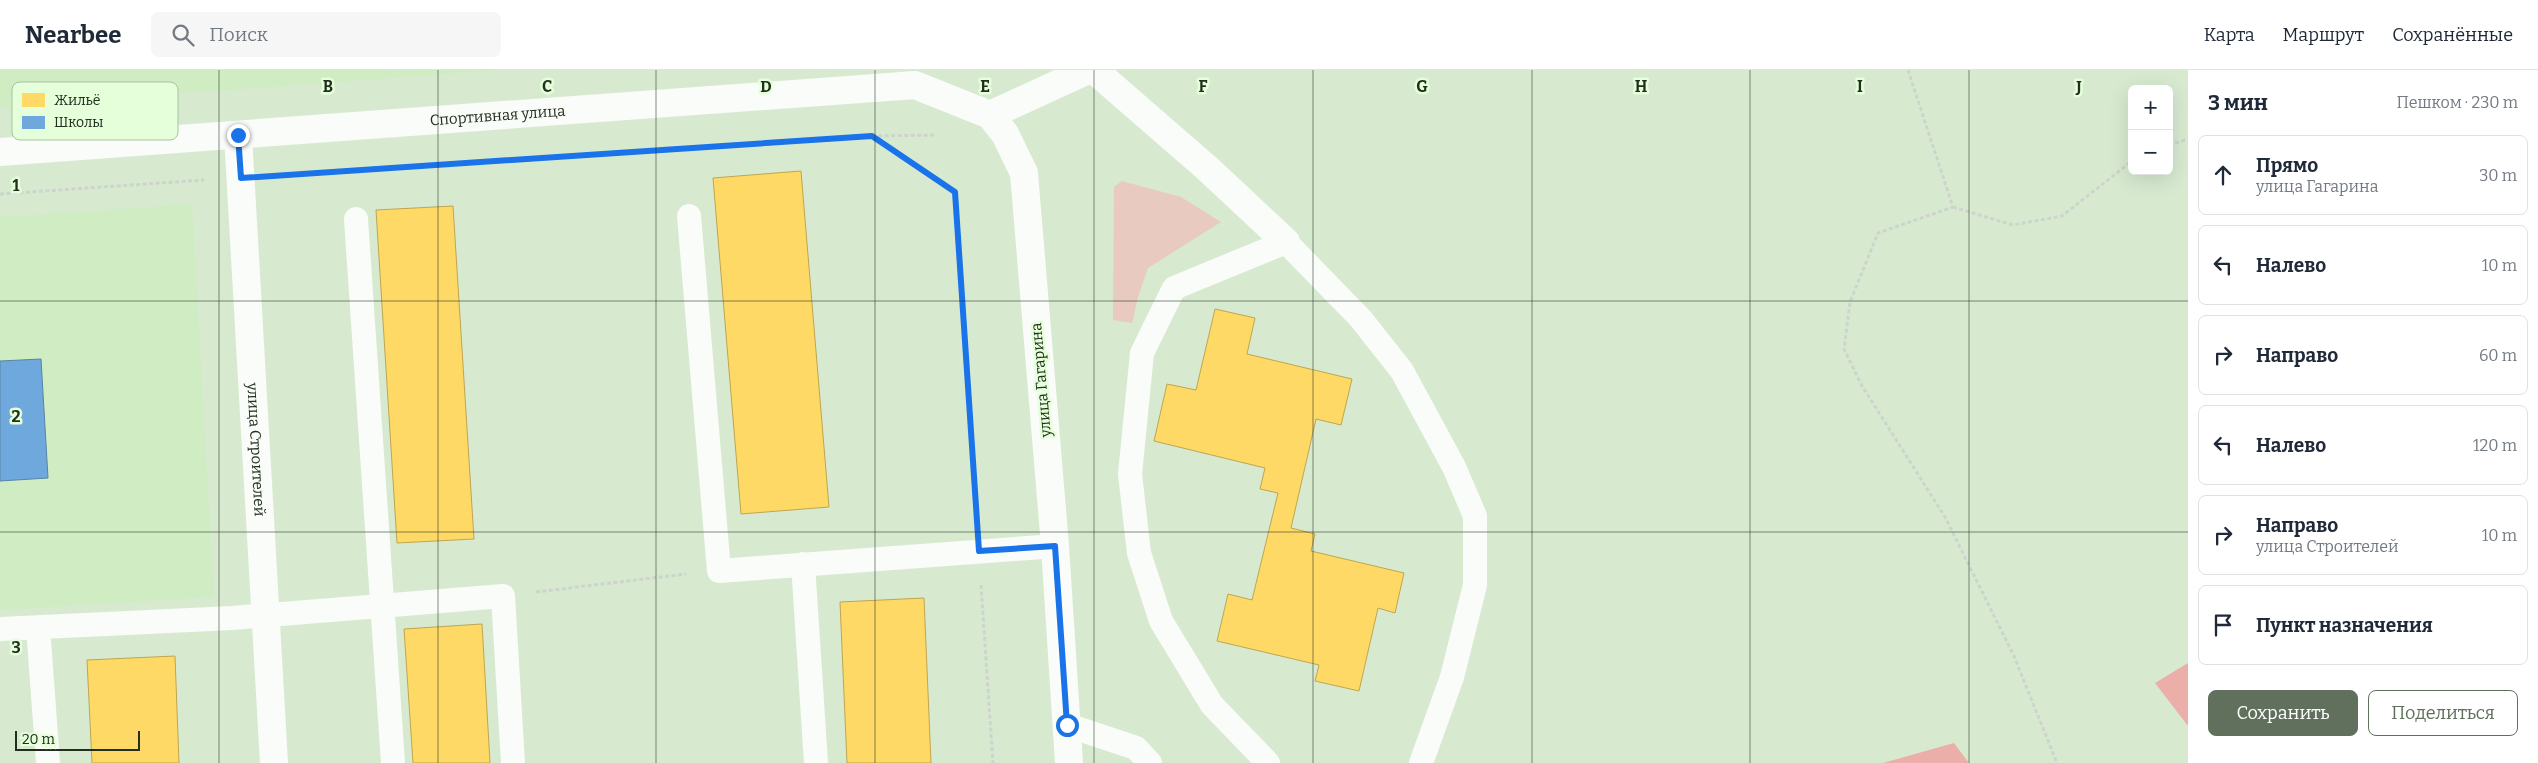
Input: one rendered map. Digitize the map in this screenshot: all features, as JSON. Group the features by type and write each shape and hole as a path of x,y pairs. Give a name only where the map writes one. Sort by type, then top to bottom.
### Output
{"street":[{"path":"990,115 1088,70"},
{"path":"1094,70 1208,169 1286,242"},
{"name":"Спортивная улица","path":"178,139 914,85 990,115"},
{"name":"улица Гагарина","path":"990,115 1005,134 1024,173 1055,546 1069,763"},
{"name":"улица Строителей","path":"238,135 274,763"},
{"name":"Спортивная улица","path":"0,152 168,140"}],"lane":[{"path":"689,216 719,570 1055,546"},
{"path":"356,219 393,763"},
{"path":"1268,763 1212,705 1161,621 1140,553 1130,474 1142,353 1174,288 1286,242 1361,319 1402,371 1454,467 1475,516 1475,585 1452,677 1421,763"},
{"path":"803,564 816,763"},
{"path":"0,629 265,616 503,596 513,763"},
{"path":"38,627 48,763"},
{"path":"1067,725 1136,748 1150,763"}],"path":[{"path":"1908,70 1953,207"},
{"path":"0,194 872,136 939,135"},
{"path":"872,136 955,192 992,763"},
{"path":"2173,144 2188,139"},
{"path":"2057,763 2014,656 1945,517 1862,386 1844,349 1850,302 1878,233 1953,207 2013,225 2062,216 2128,164"},
{"path":"503,596 719,570"}],"shaded area":[{"path":"0,70 500,70 178,94 178,82 12,82 12,106 0,107"},
{"path":"1122,181 1181,197 1221,222 1148,268 1138,297 1132,323 1113,320 1114,187"},
{"path":"192,204 214,597 0,610 0,217"},
{"path":"2188,663 2188,726 2155,683"},
{"path":"1954,743 1969,763 1883,763"}],"building: Жильё":[{"path":"801,171 829,507 741,514 713,178"},
{"path":"453,206 474,539 397,543 376,210"},
{"path":"1215,309 1255,318 1247,354 1352,379 1341,425 1316,419 1291,528 1315,534 1311,551 1404,573 1395,613 1378,608 1359,691 1315,681 1319,665 1217,641 1228,594 1252,600 1278,493 1260,489 1265,468 1154,441 1167,384 1196,390"},
{"path":"924,598 931,763 847,763 840,602"},
{"path":"482,624 490,763 413,763 404,629"},
{"path":"175,656 179,763 92,763 87,660"}],"building: Школы":[{"path":"41,359 48,478 0,481 0,361"}],"route":[{"path":"238,135 241,178 872,136 955,192 979,551 1055,546 1067,725"}]}
